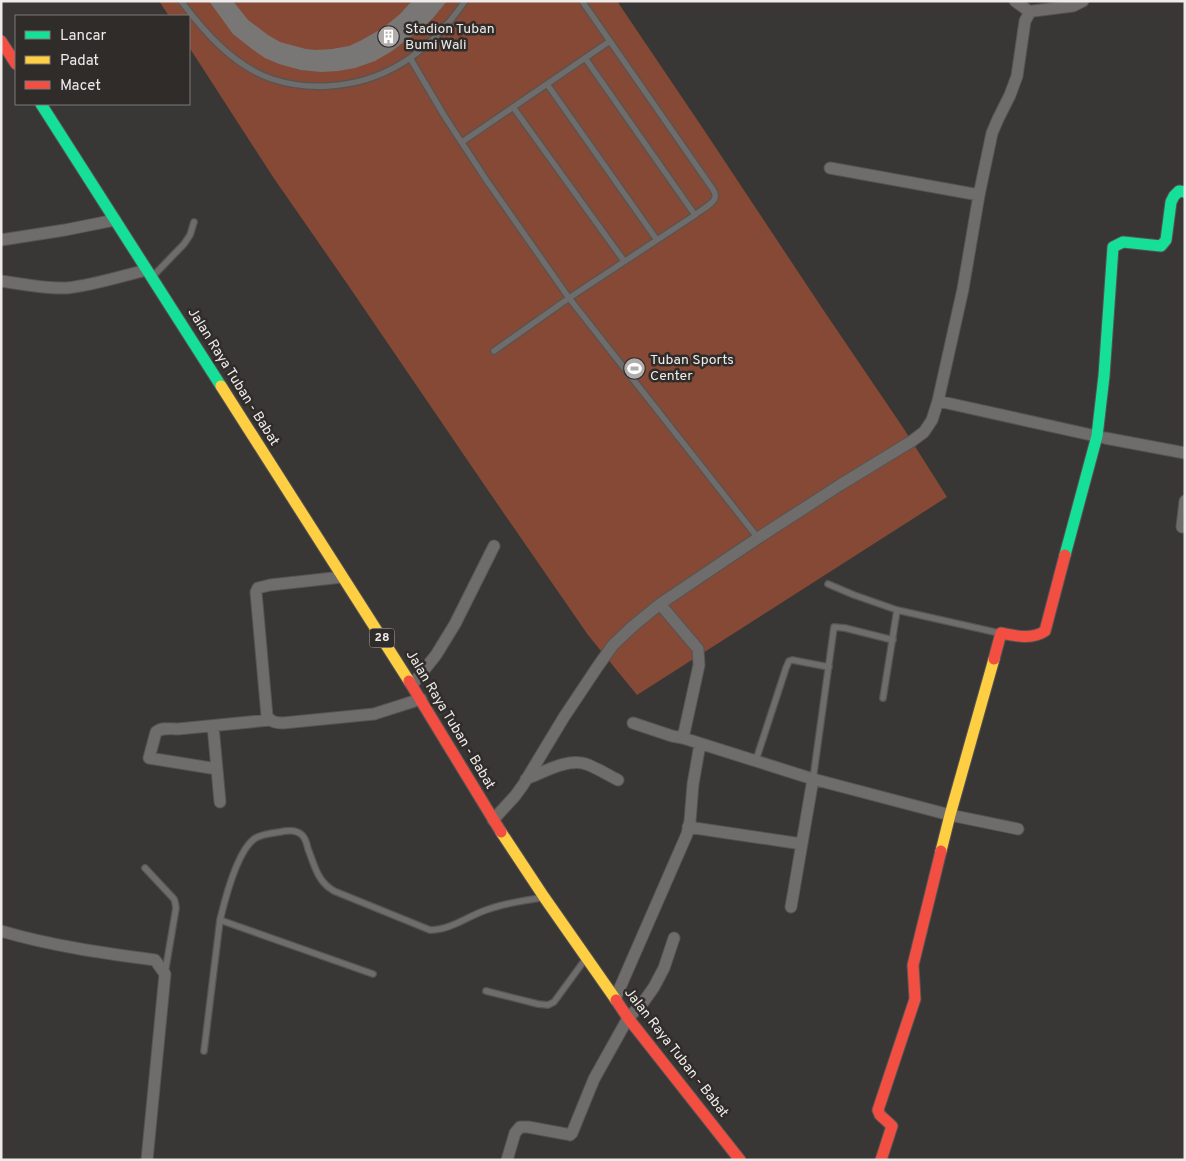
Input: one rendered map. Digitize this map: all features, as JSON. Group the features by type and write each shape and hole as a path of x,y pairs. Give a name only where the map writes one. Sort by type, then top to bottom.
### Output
{"main road":[{"path":"1,41 15,62"},
{"name":"Jalan Raya Tuban - Babat","path":"42,105 421,699 493,820 628,1018 740,1160"},
{"path":"881,1160 892,1126 879,1115 878,1110 915,999 914,965 950,815 1002,634 1035,636 1041,635 1045,631 1097,436 1104,376 1113,247 1122,242 1161,246 1166,240 1171,202 1179,191 1185,192"}],"street":[{"path":"1015,1 1030,12 1073,6 1083,1"},
{"path":"493,820 515,796 564,717 613,645 633,626 660,604 758,538 840,484 912,441 924,432 932,420 963,289 992,133 1017,76 1025,21 1030,12"},
{"path":"830,168 979,195"},
{"path":"1,240 115,220"},
{"path":"1,281 47,288 66,288 149,274"},
{"path":"938,401 1185,453"},
{"path":"1182,527 1185,502"},
{"path":"412,685 436,655 455,624 494,546"},
{"path":"270,720 267,716 256,592 258,588 342,577"},
{"path":"660,604 698,648 699,653 699,665 683,738"},
{"path":"217,769 149,758 155,735 159,730 163,729 270,720 283,723 374,714 421,699"},
{"path":"634,723 813,779 950,815 1018,829"},
{"path":"213,726 220,802"},
{"path":"615,998 687,834 700,744"},
{"path":"526,779 563,764 576,763 585,764 618,780"},
{"path":"792,906 813,779"},
{"path":"688,827 802,844"},
{"path":"1,931 69,948 155,960 165,974 147,1160"},
{"path":"507,1160 515,1133 520,1127 566,1134 572,1133 594,1079 628,1018 642,1004 654,986 664,968 674,938"}],"lane":[{"path":"181,1 201,27 229,54 271,79 284,83 310,86 350,84 380,75 410,58 436,36 465,1"},
{"path":"494,351 569,298 695,215 714,201 715,198 714,193 582,1"},
{"path":"462,142 610,41"},
{"path":"410,58 498,197 569,298 758,538"},
{"path":"585,58 695,215"},
{"path":"547,84 657,240"},
{"path":"513,107 624,261"},
{"path":"149,274 184,244 190,236 194,222"},
{"path":"828,584 898,610 1002,634"},
{"path":"883,698 898,610"},
{"path":"813,779 834,627 892,640"},
{"path":"756,760 789,661 792,660 829,668"},
{"path":"204,1051 220,920 224,902 235,868 247,847 255,838 288,830 298,832 304,836 319,877 326,886 430,930 440,930 451,926 490,908 544,897"},
{"path":"145,868 176,902 165,974"},
{"path":"220,920 373,974"},
{"path":"486,991 538,1004 554,1002 587,957"}],"shaded area":[{"name":"Tuban Sports Center","path":"159,1 617,1 904,429 947,497 637,695 588,635 273,177 190,49 190,15 168,15"}],"building":[{"name":"Stadion Tuban Bumi Wali","path":"209,1 233,1 248,20 268,35 280,42 316,50 349,46 360,41 383,28 412,1 447,1 422,28 392,51 375,61 355,68 321,72 301,70 265,58 233,34"}],"traffic: fast":[{"path":"42,105 221,386"},
{"path":"1065,555 1097,436 1104,376 1113,247 1123,242 1161,246 1166,240 1171,202 1179,191 1185,192"}],"traffic: slow":[{"path":"221,386 409,681"},
{"path":"941,851 994,659"},
{"path":"501,832 616,1000"}],"traffic: jam":[{"path":"1,41 15,62"},
{"path":"994,659 1001,633 1035,636 1045,631 1065,555"},
{"path":"409,681 501,832"},
{"path":"881,1160 892,1126 880,1115 878,1110 915,999 913,965 941,851"},
{"path":"616,1000 628,1018 740,1160"}],"place":[{"name":"Stadion Tuban Bumi Wali","path":"389,37"},
{"name":"Tuban Sports Center","path":"634,368"}]}
